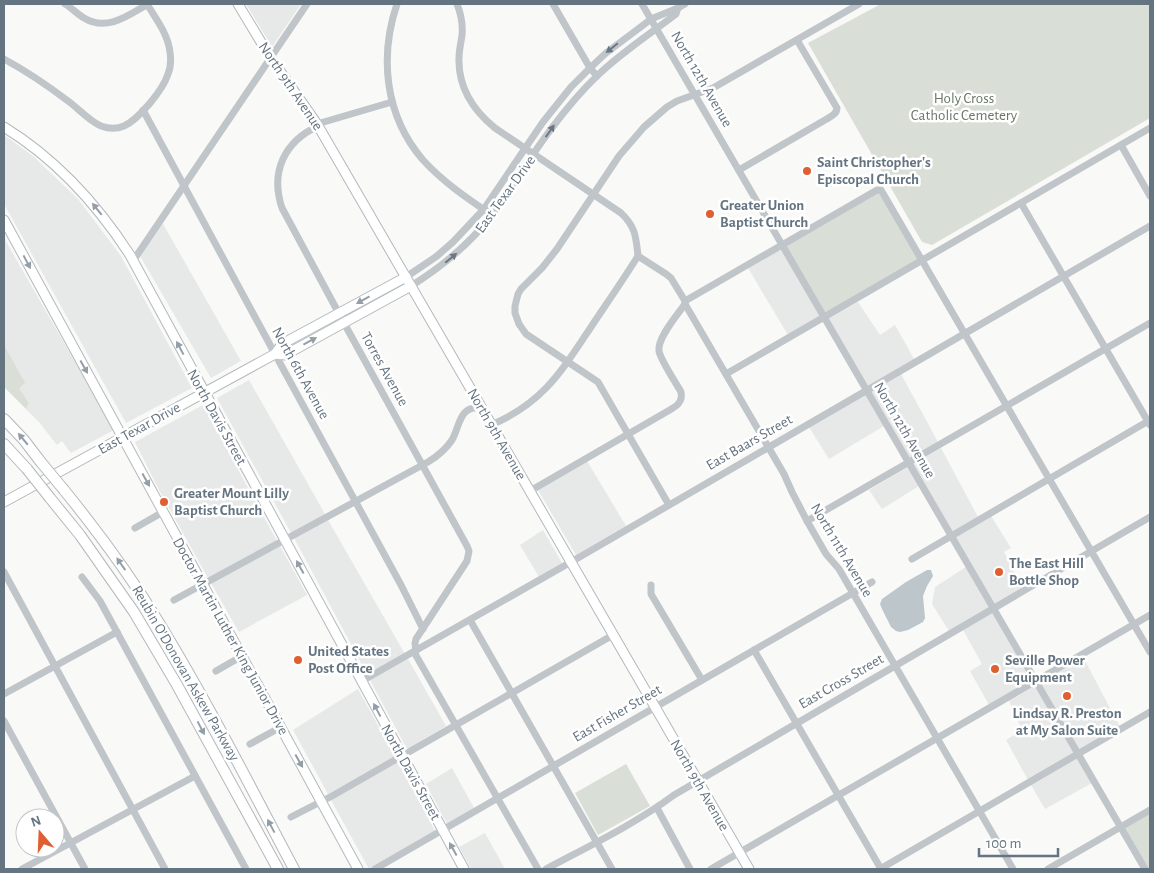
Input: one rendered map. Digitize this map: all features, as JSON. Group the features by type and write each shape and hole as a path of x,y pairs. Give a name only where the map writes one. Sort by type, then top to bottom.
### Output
{"highway":[{"name":"Reubin O'Donovan Askew Parkway","path":"4,419 24,440 92,524 161,624 294,869"},
{"name":"Reubin O'Donovan Askew Parkway","path":"4,444 80,535 134,612 177,685 278,869"}],"main road":[{"name":"North 9th Avenue","path":"238,4 270,57 317,125 749,869"},
{"name":"North Davis Street","path":"4,127 44,155 78,187 106,220 133,261 464,869"},
{"name":"Doctor Martin Luther King Junior Drive","path":"4,220 7,233 122,437 358,869"},
{"name":"East Texar Drive","path":"4,502 275,354 282,344 406,277"},
{"name":"East Texar Drive","path":"275,354 285,355 411,286"}],"street":[{"path":"4,59 18,66 55,91 102,126 114,128 131,122 155,97 170,69 170,52 166,36 148,4 119,20 100,24 83,17 65,4"},
{"path":"133,261 307,4"},
{"path":"398,4 387,47 388,76 392,102 405,133 423,160 448,183 492,215"},
{"path":"457,4 462,24 458,57 462,83 468,98 478,113 495,128 622,213 634,232 638,256 550,386 515,414 491,425"},
{"path":"553,4 590,68 597,76"},
{"name":"North 12th Avenue","path":"642,4 1145,869"},
{"path":"678,8 685,4"},
{"path":"669,505 598,382 526,334 522,329 516,318 515,306 518,294 557,249 619,156 644,127 667,107 677,101 713,88 859,4"},
{"name":"East Texar Drive","path":"406,277 437,256 484,209 556,104 590,68 623,39 651,19 678,8"},
{"name":"East Texar Drive","path":"411,286 455,256 472,239 492,215 568,107 597,76 628,49 676,14 678,8"},
{"path":"739,170 825,120 837,111 797,40"},
{"name":"Torres Avenue","path":"392,102 317,125 301,136 288,149 280,166 277,181 282,208 467,546 467,562 423,629"},
{"name":"North 6th Avenue","path":"143,110 402,585 423,629"},
{"path":"726,374 1150,128"},
{"path":"1121,145 1150,196"},
{"path":"530,491 678,405 682,394 660,355 659,343 685,302 877,190 882,190 1150,652"},
{"path":"912,559 1150,422 1021,203"},
{"name":"East Baars Street","path":"362,681 1150,226"},
{"name":"North 11th Avenue","path":"638,256 671,278 784,474 826,554 839,569 1013,869"},
{"path":"807,521 1150,323"},
{"path":"174,600 434,459 449,445 464,412 472,408 481,408"},
{"path":"135,528 163,512"},
{"name":"East Cross Street","path":"546,869 657,808 674,794 698,782 796,723 1150,518"},
{"path":"4,572 165,869"},
{"path":"82,577 100,601 246,869"},
{"name":"East Fisher Street","path":"376,869 872,582"},
{"path":"651,585 650,594 702,680"},
{"path":"711,869 1150,615"},
{"path":"470,620 612,869"},
{"path":"423,629 415,643 415,651 455,725 538,869"},
{"path":"4,694 117,632"},
{"path":"291,817 402,756 613,635"},
{"path":"754,650 880,869 1150,712"},
{"path":"216,671 242,656"},
{"path":"4,721 85,869"},
{"path":"250,744 281,727"},
{"path":"22,869 195,776"},
{"path":"657,808 690,869"},
{"path":"1048,869 1150,810"}],"shaded area":[{"path":"246,4 301,4 272,47"},
{"path":"4,135 33,156 78,199 121,256 192,388 126,423 4,204"},
{"path":"162,222 241,361 211,378 140,256"},
{"path":"4,238 114,430 71,453 62,441 57,445 26,409 29,403 19,388 4,345"},
{"path":"781,249 820,316 788,335 748,268"},
{"path":"858,302 880,335 895,325 914,359 867,386 828,319"},
{"path":"901,374 938,442 910,459 870,392"},
{"path":"249,380 325,514 291,533 217,398"},
{"path":"866,394 884,426 829,459 809,427"},
{"path":"203,405 277,541 208,578 159,490 135,442"},
{"path":"941,448 978,517 952,532 913,464"},
{"path":"587,461 626,526 576,555 538,490"},
{"path":"908,467 919,486 882,509 869,490"},
{"path":"991,516 1011,548 1004,552 1023,588 994,605 955,537"},
{"path":"328,520 405,654 367,674 294,538"},
{"path":"543,530 562,563 539,577 520,545"},
{"path":"280,546 307,595 239,632 211,583"},
{"path":"966,567 990,607 949,631 932,604 935,587"},
{"path":"927,570 931,570 933,576 923,596 925,618 923,622 908,630 896,631 891,627 882,609 880,604 882,599"},
{"path":"993,613 1032,680 989,705 970,671 982,664 963,630"},
{"path":"1083,657 1120,727 1079,750 1040,683"},
{"path":"408,659 446,726 407,749 370,680"},
{"path":"1035,685 1074,753 1028,780 1006,740 1022,730 1009,701"},
{"path":"358,689 395,756 328,794 293,730"},
{"path":"1077,758 1092,783 1045,809 1031,785"},
{"path":"398,762 435,831 369,869 331,800"},
{"path":"452,768 474,808 447,824 426,784"},
{"path":"485,833 505,869 471,869 459,847"}],"green space":[{"name":"Holy Cross Catholic Cemetery","path":"881,4 1150,4 1150,118 932,245 922,242 808,43"},
{"path":"877,190 922,260 824,317 782,245"},
{"path":"4,345 25,383 19,388 29,403 26,409 4,387"},
{"path":"626,764 650,806 598,835 575,793"},
{"path":"1150,810 1150,869 1145,869 1120,827"}],"place":[{"name":"Saint Christopher's Episcopal Church","path":"807,171"},
{"name":"Greater Union Baptist Church","path":"710,214"},
{"name":"Greater Mount Lilly Baptist Church","path":"164,502"},
{"name":"The East Hill Bottle Shop","path":"999,572"},
{"name":"United States Post Office","path":"298,660"},
{"name":"Seville Power Equipment","path":"995,669"},
{"name":"Lindsay R. Preston at My Salon Suite","path":"1067,696"}]}
